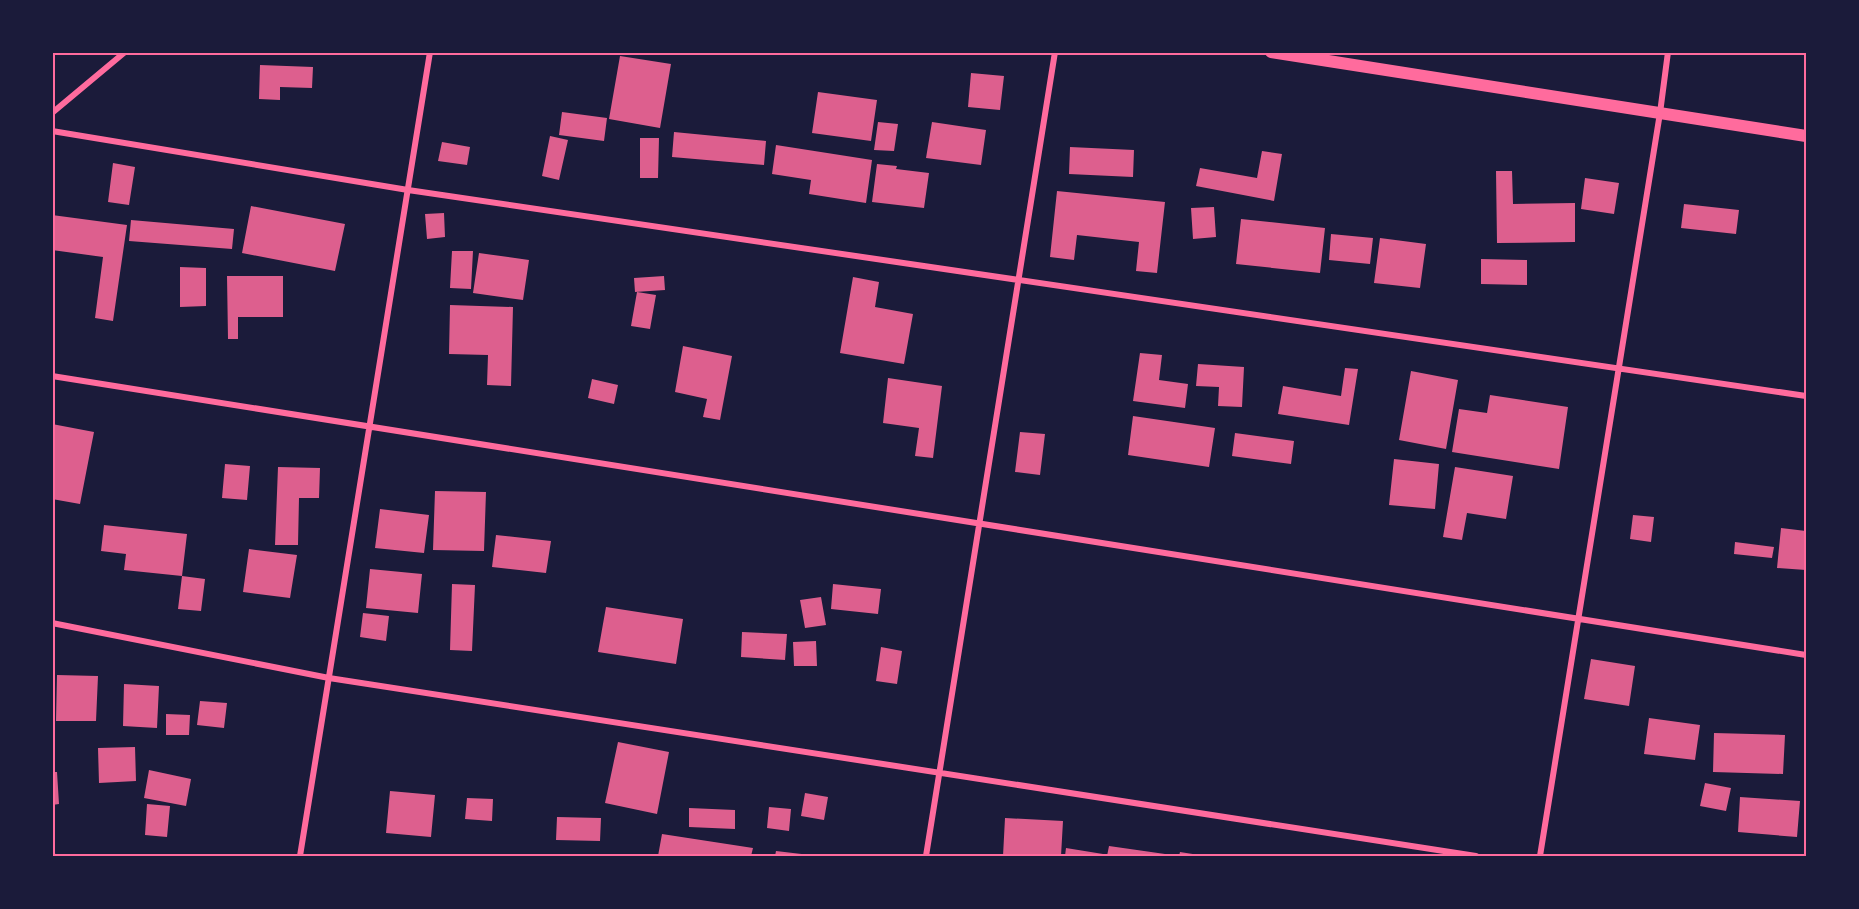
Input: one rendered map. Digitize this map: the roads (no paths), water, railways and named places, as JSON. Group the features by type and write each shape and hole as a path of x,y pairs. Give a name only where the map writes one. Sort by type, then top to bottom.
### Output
{"main road":[{"path":"1271,52 1806,136"}],"street":[{"path":"52,112 125,52"},
{"path":"300,856 430,52"},
{"path":"926,856 1055,52"},
{"path":"1540,856 1668,52"},
{"path":"52,131 408,190 1806,396"},
{"path":"52,376 1806,655"},
{"path":"52,623 328,678 1476,856"}]}
